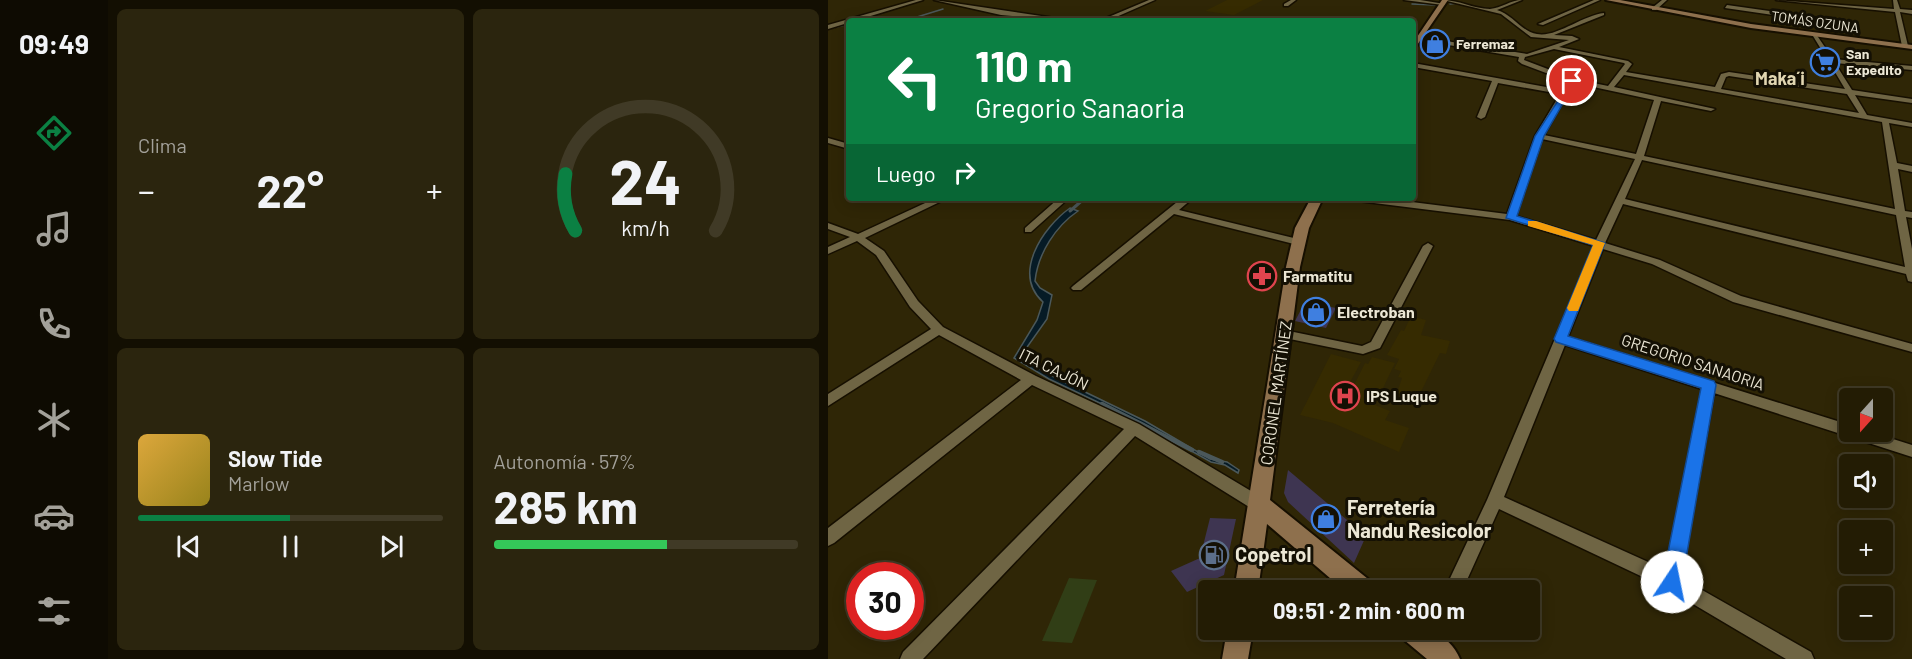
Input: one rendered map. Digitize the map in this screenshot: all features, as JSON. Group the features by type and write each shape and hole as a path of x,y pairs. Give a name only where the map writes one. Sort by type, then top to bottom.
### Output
{"main road":[{"name":"TOMÁS OZUNA","path":"1609,0 1716,21 1816,36 1909,46"},
{"path":"1416,45 1444,2"},
{"name":"CORONEL MARTÍNEZ","path":"1248,580 1298,242 1316,201"},
{"path":"1260,502 1351,580"},
{"path":"1235,659 1238,640"}],"street":[{"path":"859,18 921,0"},
{"path":"936,0 1001,13 1045,18"},
{"path":"1109,18 1153,0"},
{"path":"1286,5 1294,0"},
{"path":"1406,0 1444,2 1492,10 1503,13 1533,36 1576,39 1555,48 1522,56 1421,39"},
{"path":"1492,10 1520,0"},
{"path":"1541,24 1598,0"},
{"path":"1654,9 1665,0"},
{"path":"1716,21 1732,0"},
{"path":"1778,0 1912,12"},
{"path":"1895,0 1900,27 1909,46"},
{"path":"1727,7 1841,23"},
{"path":"1546,37 1602,14"},
{"path":"828,27 846,22"},
{"path":"1900,27 1912,28"},
{"path":"1816,36 1828,60 1852,92 1865,117"},
{"path":"1555,48 1622,60 1629,64 1610,88"},
{"path":"1522,56 1521,61 1524,63 1572,81 1710,109"},
{"path":"1828,60 1912,68"},
{"path":"1416,66 1564,93"},
{"path":"1623,73 1912,125"},
{"path":"1699,106 1723,75 1730,74 1912,101"},
{"path":"1481,117 1496,80"},
{"path":"1511,218 1539,136 1572,81"},
{"path":"1459,580 1495,500 1600,243 1639,158 1659,98"},
{"path":"1619,200 1912,274 1885,120"},
{"path":"1539,136 1912,215"},
{"path":"828,140 846,146"},
{"path":"1892,165 1912,169"},
{"path":"828,251 936,201"},
{"path":"1028,231 1061,201"},
{"path":"1077,288 1184,201"},
{"path":"1381,201 1511,218 1600,243 1656,262 1737,299 1912,348"},
{"path":"1172,211 1298,242"},
{"name":"ITA CAJÓN","path":"828,226 858,237 879,253 914,304 939,330 1031,379 1134,428 1260,502"},
{"path":"1284,334 1371,350 1376,345 1428,246"},
{"path":"828,401 939,330"},
{"name":"GREGORIO SANAORIA","path":"1561,339 1839,427"},
{"path":"828,538 1031,379"},
{"path":"1672,582 1709,385"},
{"path":"910,659 1134,428"},
{"name":"GREGORIO SANAORIA","path":"1885,442 1912,451"},
{"path":"1495,500 1672,582 1804,659"}],"shaded area":[{"path":"1227,0 1263,0 1234,15 1205,11"},
{"path":"1411,316 1426,320 1421,335 1450,341 1446,354 1440,353 1416,402 1397,393 1402,378 1398,377 1401,371 1394,369 1399,359 1387,355 1401,330 1404,331"},
{"name":"IPS Luque","path":"1331,354 1361,362 1348,386 1353,387 1365,363 1368,364 1372,357 1395,363 1375,405 1390,411 1385,420 1409,428 1399,452 1333,423 1300,415"}],"green space":[{"path":"1069,578 1097,580 1072,643 1042,641"}],"water":[{"path":"1070,208 1078,211 1062,224 1049,241 1037,271 1035,281 1040,288 1052,295 1047,319 1020,357 1052,376 1145,421 1210,459 1227,462 1239,470 1238,473 1225,465 1211,462 1142,423 1049,379 1014,358 1037,320 1043,302 1034,291 1030,278 1034,252 1050,227"}],"building":[{"name":"Electroban","path":"1305,302 1336,308 1326,328 1295,321"},
{"name":"Ferretería Nandu Resicolor","path":"1288,470 1366,536 1354,563 1288,502 1284,493"},
{"name":"Copetrol","path":"1210,518 1236,519 1224,575 1213,580 1198,580 1198,587 1187,592 1171,571 1200,558"}],"waterway":[{"path":"1450,4 1458,3"},
{"path":"1412,4 1435,5"},
{"path":"914,18 943,9"},
{"path":"828,29 846,25"},
{"path":"1070,211 1082,201"},
{"path":"1102,404 1192,450"},
{"path":"1199,452 1222,462"}],"slow traffic":[{"path":"1532,224 1600,243 1573,308"}],"place":[{"name":"Ferremaz","path":"1435,44"},
{"name":"San Expedito","path":"1825,62"},
{"name":"Farmatitu","path":"1262,276"},
{"name":"Electroban","path":"1316,312"},
{"name":"IPS Luque","path":"1345,396"},
{"name":"Ferretería Nandu Resicolor","path":"1326,519"},
{"name":"Copetrol","path":"1214,555"}],"district":[{"name":"Maka´i","path":"1780,79"}],"route":[{"path":"1572,81 1539,136 1511,218 1600,243 1561,339 1709,385 1672,582"}]}
